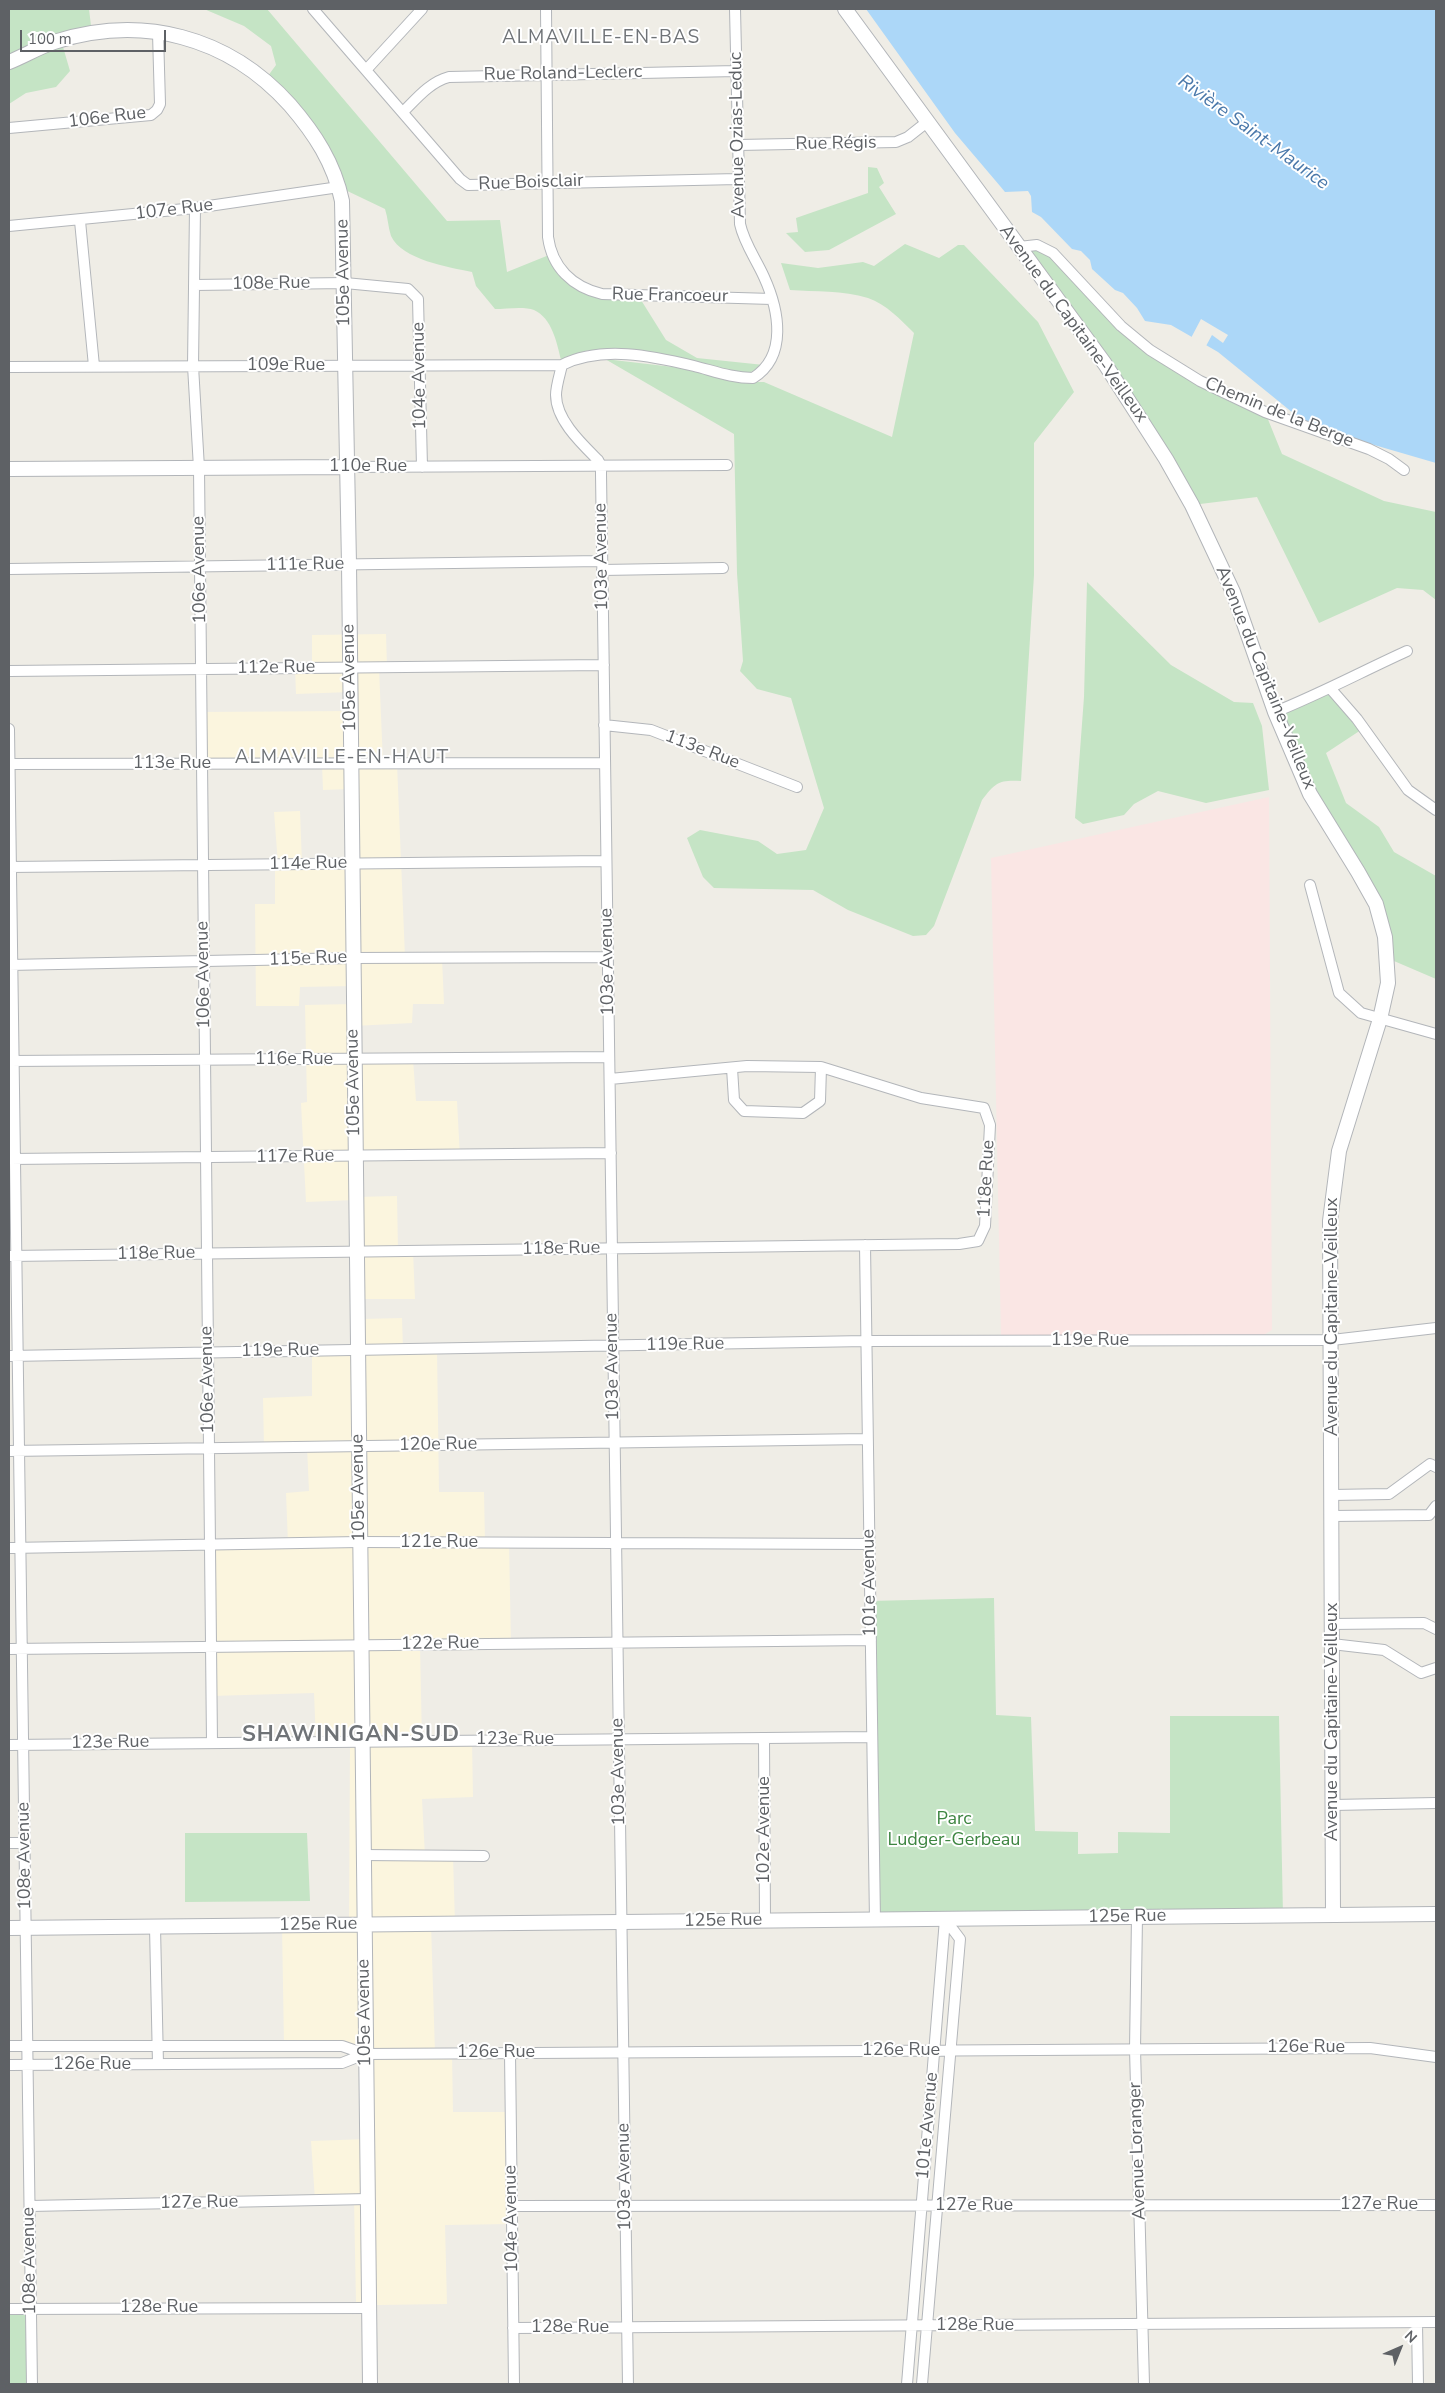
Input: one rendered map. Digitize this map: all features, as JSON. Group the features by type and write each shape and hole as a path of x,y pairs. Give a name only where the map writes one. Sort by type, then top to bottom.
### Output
{"street":[{"name":"Rue Boisclair","path":"313,9 460,179 468,185 738,179"},
{"path":"366,70 422,9"},
{"path":"546,9 548,182"},
{"name":"Avenue Ozias-Leduc","path":"562,365 586,356 607,353 622,354 693,366 741,378 753,378 769,365 775,354 777,327 772,299 765,278 742,236 738,179 735,9"},
{"name":"Avenue du Capitaine-Veilleux","path":"845,9 1105,364 1171,467 1192,505 1233,592 1275,712 1310,794 1376,904 1385,937 1388,971 1380,1018 1339,1151 1330,1221 1333,1915"},
{"name":"105e Avenue","path":"9,62 52,43 103,32 158,33 186,38 212,46 237,60 265,80 291,106 317,139 330,162 339,187 344,214 362,1855 370,2384"},
{"name":"106e Rue","path":"9,128 151,115 160,104 158,33"},
{"name":"Rue Roland-Leclerc","path":"403,112 430,86 439,80 449,77 737,71"},
{"name":"Rue Régis","path":"738,145 896,142 908,137 927,122"},
{"name":"Rue Francoeur","path":"548,182 548,237 550,250 560,269 572,281 587,290 613,296 772,299"},
{"name":"107e Rue","path":"9,226 80,221 195,208 339,187"},
{"name":"106e Avenue","path":"195,208 193,366 200,566 212,1742"},
{"path":"80,221 94,366"},
{"name":"Chemin de la Berge","path":"1019,247 1037,245 1053,253 1121,326 1150,350 1200,381 1265,412 1369,449 1404,470"},
{"name":"108e Rue","path":"194,285 345,283 408,289"},
{"name":"104e Avenue","path":"408,289 418,300 422,467"},
{"path":"562,365 556,394 561,416 601,466"},
{"name":"109e Rue","path":"9,367 562,365"},
{"name":"110e Rue","path":"9,469 727,465"},
{"name":"103e Avenue","path":"601,466 628,2384"},
{"name":"111e Rue","path":"9,569 349,564 602,565 723,568"},
{"path":"1275,712 1407,651"},
{"name":"112e Rue","path":"9,671 604,665"},
{"path":"1330,688 1357,719 1408,790 1436,810"},
{"name":"113e Rue","path":"604,725 651,730 797,787"},
{"name":"108e Avenue","path":"9,729 14,1451 20,1548 22,1649 32,2384"},
{"name":"113e Rue","path":"9,764 605,763"},
{"name":"114e Rue","path":"10,867 606,861"},
{"path":"1310,885 1340,993 1361,1013 1436,1034"},
{"name":"115e Rue","path":"10,965 353,958 608,957"},
{"name":"116e Rue","path":"11,1061 609,1057"},
{"path":"610,1079 732,1068 822,1067 820,1101 803,1114 744,1111 734,1100 732,1068"},
{"name":"118e Rue","path":"12,1256 959,1244 978,1241 985,1226 990,1134 990,1124 984,1108 921,1098 822,1067"},
{"name":"117e Rue","path":"12,1159 611,1154"},
{"name":"101e Avenue","path":"865,1245 875,1921"},
{"name":"119e Rue","path":"13,1356 866,1341 1332,1340 1436,1328"},
{"name":"120e Rue","path":"14,1451 867,1439"},
{"path":"1332,1495 1389,1494 1430,1464 1436,1467"},
{"path":"1332,1516 1429,1515 1436,1506"},
{"name":"121e Rue","path":"9,1548 359,1542 869,1544"},
{"path":"1332,1624 1424,1623 1436,1629"},
{"name":"122e Rue","path":"9,1649 870,1640"},
{"path":"1332,1644 1384,1650 1421,1674 1436,1668"},
{"name":"123e Rue","path":"9,1745 362,1740 619,1740 872,1737"},
{"name":"102e Avenue","path":"764,1738 765,1921"},
{"path":"1333,1805 1436,1802"},
{"path":"9,1843 24,1843"},
{"path":"362,1855 484,1856"},
{"name":"125e Rue","path":"9,1928 1436,1914"},
{"name":"Avenue Loranger","path":"1137,1917 1135,2049 1144,2384"},
{"name":"101e Avenue","path":"922,2384 960,1939 945,1919"},
{"name":"101e Avenue","path":"907,2384 945,1919"},
{"path":"155,1927 158,2064"},
{"path":"295,2045 296,2064"},
{"name":"126e Rue","path":"9,2046 342,2046 365,2054 1370,2048 1436,2057"},
{"name":"104e Avenue","path":"510,2053 514,2384"},
{"name":"126e Rue","path":"9,2065 342,2063 365,2054"},
{"name":"127e Rue","path":"30,2206 368,2199"},
{"name":"127e Rue","path":"512,2206 1436,2205"},
{"name":"128e Rue","path":"9,2309 370,2308"},
{"name":"128e Rue","path":"513,2328 1436,2322"},
{"path":"1417,2323 1418,2384"}],"shaded area":[{"path":"386,634 387,667 379,668 383,763 397,764 405,957 442,958 444,1004 413,1004 412,1023 354,1026 354,1059 413,1059 416,1101 457,1101 460,1157 355,1156 355,1197 397,1196 398,1251 413,1251 415,1299 361,1299 362,1319 402,1318 403,1349 437,1349 439,1492 484,1492 485,1542 509,1543 511,1644 420,1645 422,1742 472,1740 473,1797 422,1799 425,1856 453,1856 455,1924 431,1924 435,2053 452,2053 453,2112 511,2112 512,2224 445,2225 447,2304 378,2305 356,2303 354,2199 315,2200 311,2141 367,2139 365,2044 284,2045 282,1926 349,1922 350,1747 316,1741 314,1693 211,1696 210,1545 288,1544 286,1493 309,1491 307,1447 264,1447 263,1398 312,1396 312,1351 357,1350 355,1200 306,1202 301,1103 307,1102 305,1005 353,1004 353,986 300,987 299,1006 256,1006 255,904 275,904 275,864 278,864 274,812 300,811 302,864 352,864 351,789 323,790 322,764 202,764 201,712 350,711 350,692 296,694 295,668 312,668 312,635"},
{"path":"1269,797 1272,1330 1255,1340 1001,1336 991,858"}],"green space":[{"path":"9,9 89,9 92,34 61,40 70,71 56,87 26,93 9,104"},
{"path":"204,9 267,9 447,221 500,220 507,272 549,255 566,278 618,299 641,300 666,340 697,358 764,365 745,375 614,348 585,351 561,360 553,332 540,314 525,308 495,309 476,286 472,272 439,265 415,257 405,251 391,236 385,209 339,187 335,174 265,80 276,65 271,46 244,26"},
{"path":"868,167 877,168 884,183 879,187 896,214 829,250 805,252 786,233 798,232 796,218 868,193"},
{"path":"905,244 939,258 958,245 964,245 1038,322 1074,392 1034,443 1034,575 1021,781 999,783 982,800 934,926 926,935 913,936 848,910 813,890 714,888 703,877 687,838 700,830 758,841 777,854 806,850 824,808 791,698 757,689 740,671 743,661 737,573 734,434 605,359 690,369 745,382 764,382 892,437 914,333 887,308 868,298 839,292 790,290 781,263 818,268 863,262 874,266"},
{"path":"1019,247 1045,248 1150,350 1265,412 1282,454 1384,501 1436,512 1436,600 1423,590 1397,588 1319,623 1257,497 1192,505"},
{"path":"1087,582 1171,665 1234,702 1253,703 1262,726 1269,790 1206,803 1158,791 1134,804 1124,815 1083,824 1075,818 1084,697"},
{"path":"1330,688 1364,728 1326,753 1346,803 1379,827 1394,852 1436,876 1436,979 1387,958 1381,921 1325,820 1275,712"},
{"name":"Parc Ludger-Gerbeau","path":"994,1598 996,1715 1031,1717 1035,1831 1078,1832 1078,1854 1118,1853 1118,1832 1170,1833 1170,1716 1279,1716 1283,1916 875,1921 870,1601"},
{"path":"185,1833 307,1833 310,1901 185,1902"},
{"path":"9,2309 31,2309 32,2384 9,2384"}],"water":[{"name":"Rivière Saint-Maurice","path":"866,9 1436,9 1436,463 1309,426 1218,352 1171,325 1145,321 1137,308 1123,293 1115,290 1092,269 1090,260 1081,251 1072,249 1041,217 1032,212 1031,196 1028,191 1005,192 955,133"}],"pier":[{"path":"1201,319 1228,335 1223,343 1212,335 1206,346 1191,338"}],"district":[{"name":"ALMAVILLE-EN-BAS","path":"601,38"},
{"name":"ALMAVILLE-EN-HAUT","path":"342,758"},
{"name":"SHAWINIGAN-SUD","path":"351,1736"}]}
